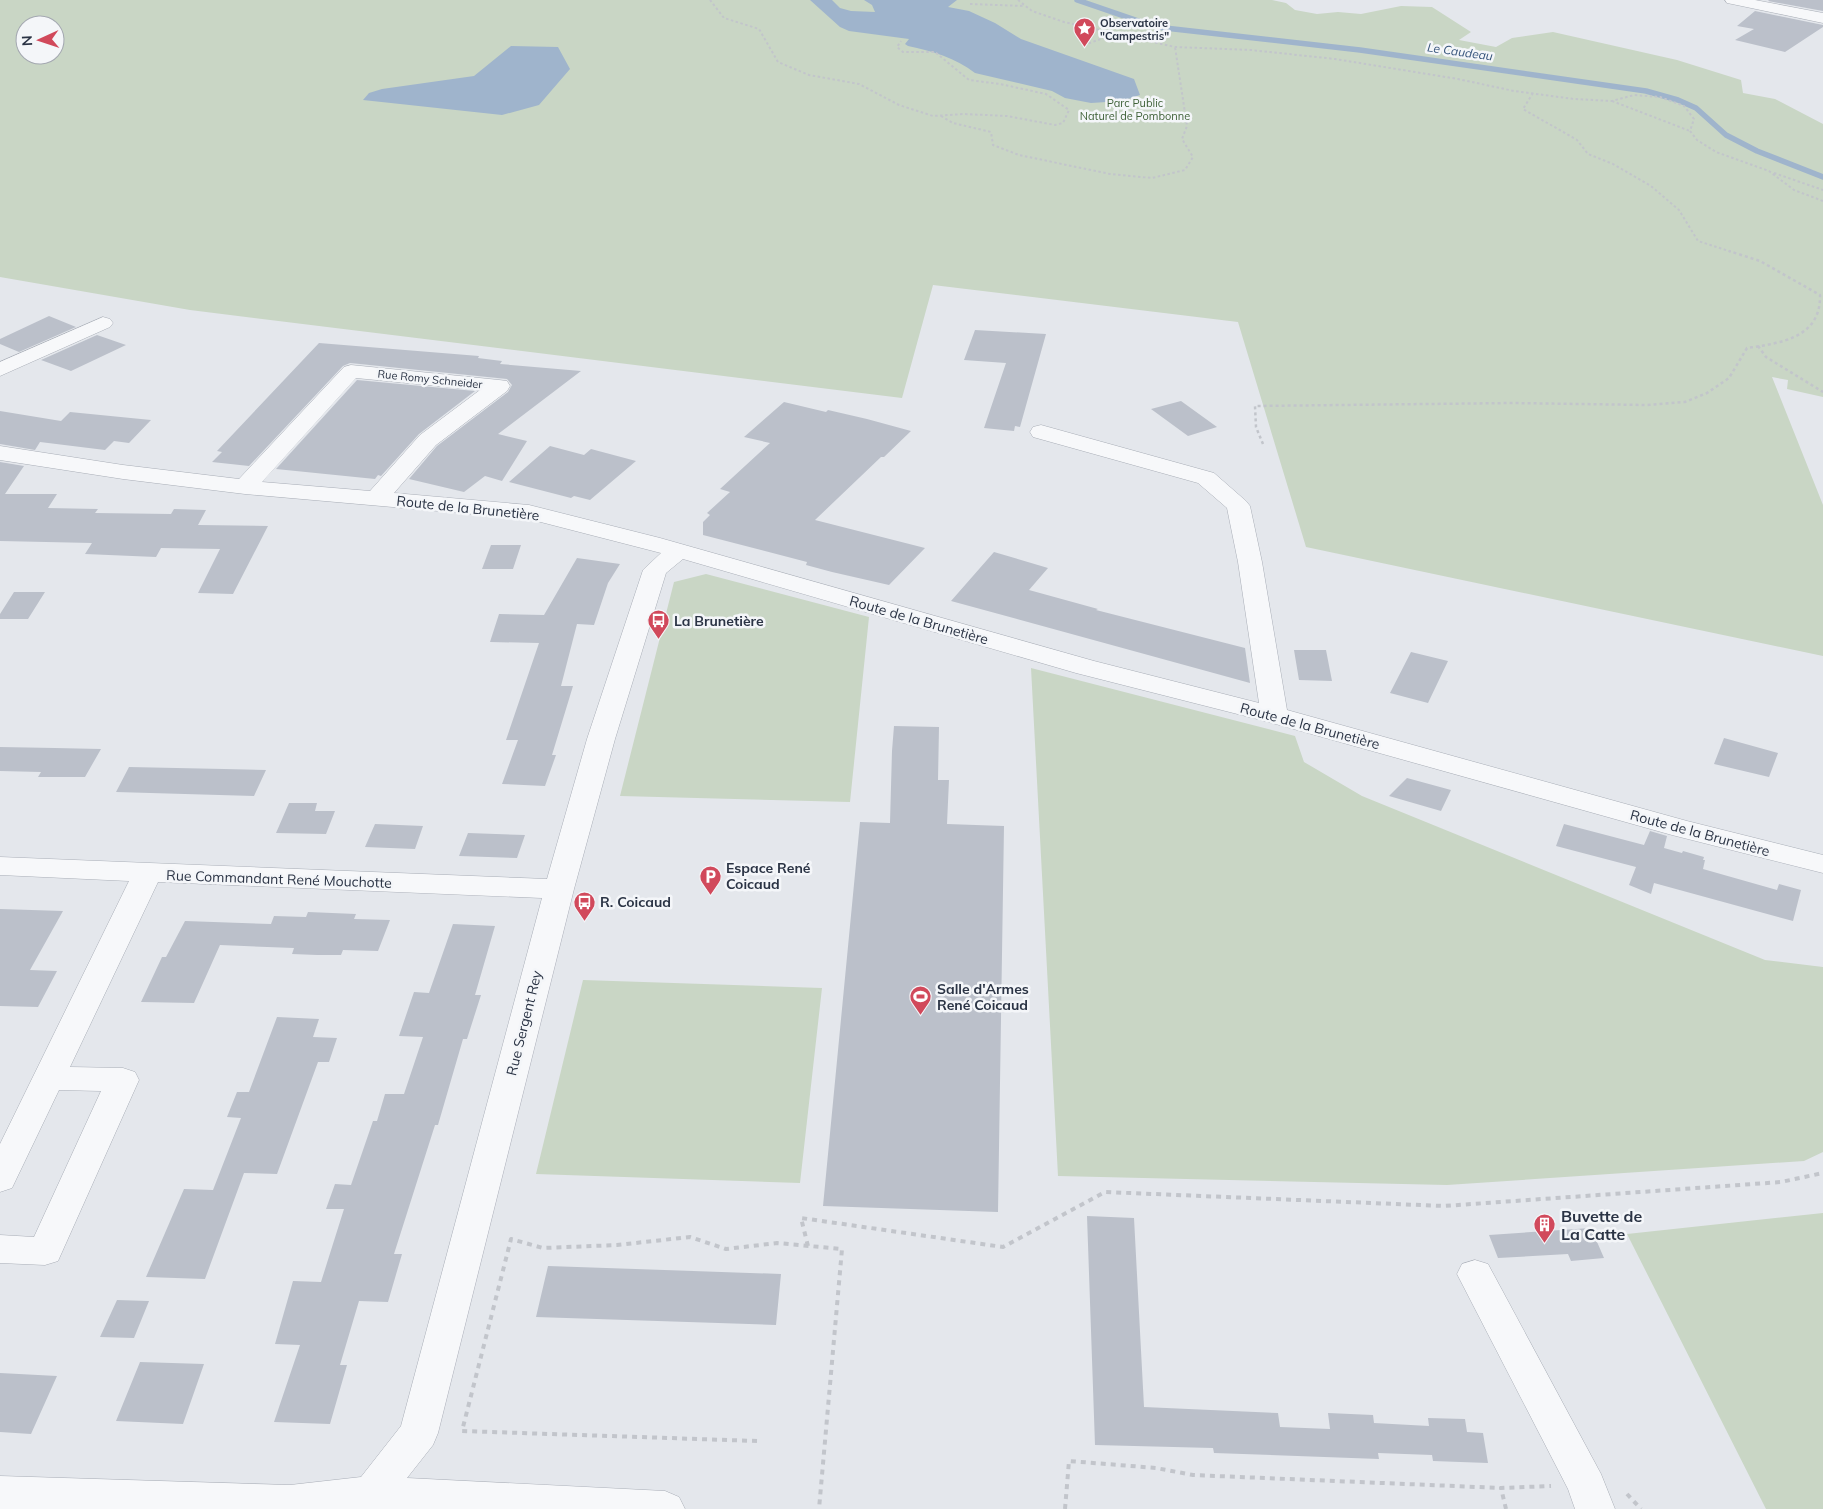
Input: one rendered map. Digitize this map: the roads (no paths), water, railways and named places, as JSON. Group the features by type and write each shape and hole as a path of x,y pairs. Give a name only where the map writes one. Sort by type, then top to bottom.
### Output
{"street":[{"path":"1732,0 1823,18"},
{"path":"0,370 103,323"},
{"name":"Rue Romy Schneider","path":"245,487 351,371 499,386 428,440 376,499"},
{"path":"1041,432 1206,478 1238,506 1250,562 1274,715"},
{"name":"Route de la Brunetière","path":"0,453 123,472 245,487 529,512 652,543 677,552 1085,667 1274,715 1682,829 1823,864"},
{"name":"Rue Sergent Rey","path":"372,1501 419,1432 559,889 602,733 655,570 677,552"},
{"name":"Rue Commandant René Mouchotte","path":"0,866 147,874 559,889"},
{"path":"0,1179 147,874"},
{"path":"0,1249 45,1252 123,1080 48,1078"},
{"path":"1476,1274 1591,1497"},
{"path":"0,1492 290,1502 372,1501 665,1509"}],"water":[{"path":"810,0 832,0 840,8 851,11 875,12 872,5 864,0 957,0 948,7 969,11 995,23 1021,39 1134,79 1140,95 1122,101 1091,103 1065,98 1052,91 975,73 960,63 943,56 908,46 905,44 909,39 849,31 840,27"},
{"path":"511,46 558,47 570,69 539,105 502,115 363,100 369,93 382,89 474,76"}],"waterway":[{"name":"Le Caudeau","path":"1077,0 1156,27 1360,50 1646,91 1678,100 1696,108 1726,135 1757,151 1823,177"}],"place":[{"name":"Observatoire \"Campestris\"","path":"1084,48"},
{"name":"La Brunetière","path":"658,640"},
{"name":"Espace René Coicaud","path":"710,895"},
{"name":"R. Coicaud","path":"584,921"},
{"name":"Salle d'Armes René Coicaud","path":"921,1016"},
{"name":"Buvette de La Catte","path":"1545,1244"}],"park label":[{"name":"Parc Public Naturel de Pombonne","path":"1135,109"}]}
